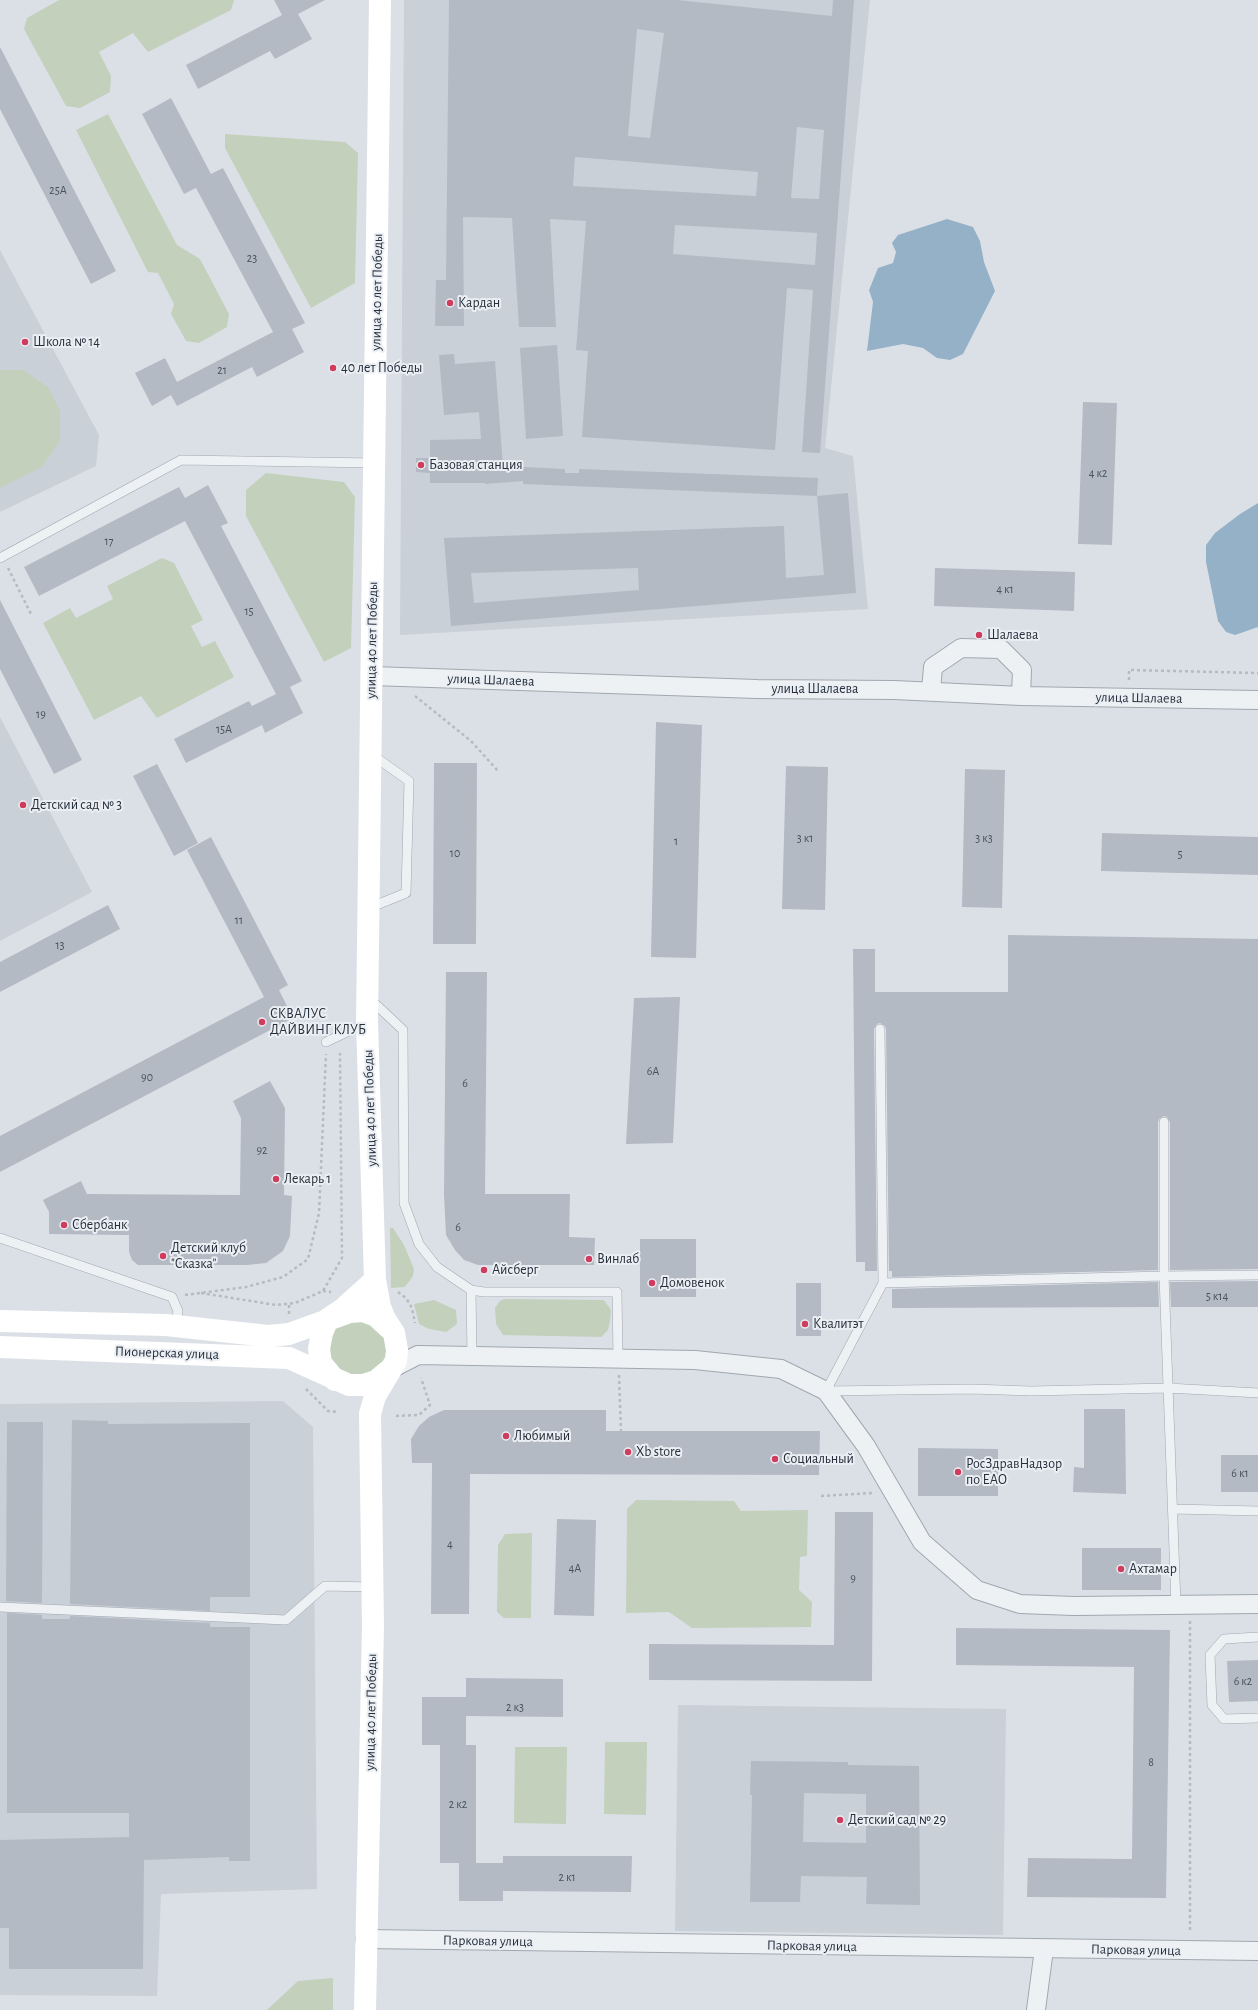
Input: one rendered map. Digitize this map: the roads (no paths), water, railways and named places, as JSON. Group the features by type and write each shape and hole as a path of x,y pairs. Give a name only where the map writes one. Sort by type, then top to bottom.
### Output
{"main road":[{"name":"улица 40 лет Победы","path":"380,0 375,463 382,676 371,753 367,1022 375,1280 380,1307 385,1319 394,1333"},
{"path":"370,1414 355,1397 331,1376 321,1363 319,1349 322,1334 328,1319 343,1309 375,1280"},
{"path":"328,1319 350,1312 363,1312 376,1316 394,1333 397,1350 396,1361 391,1369 376,1381 363,1385 349,1385 331,1376"},
{"name":"Пионерская улица","path":"0,1321 166,1325 268,1336 289,1334 328,1319"},
{"name":"Пионерская улица","path":"0,1347 289,1358 331,1376"},
{"name":"улица 40 лет Победы","path":"365,2010 365,1939 373,1626 370,1414 375,1396 391,1369"}],"street":[{"path":"931,692 933,667 961,648 1001,649 1022,670 1021,696"},
{"name":"улица Шалаева","path":"382,676 757,689 931,692 1021,696 1258,700"},
{"path":"394,1333 418,1355"},
{"path":"391,1369 418,1355 695,1360 781,1369 826,1391 838,1405 866,1446 922,1542 977,1590 1020,1604 1074,1606 1258,1604"},
{"name":"Парковая улица","path":"365,1939 1258,1952"},
{"path":"1036,2010 1044,1949"}],"lane":[{"path":"1,558 181,460 375,463"},
{"path":"368,908 406,893 409,781 371,753"},
{"path":"367,997 403,1030 404,1203 419,1244 437,1267 471,1290 484,1292 617,1292 618,1358"},
{"path":"326,1042 367,1022"},
{"path":"880,1029 883,1283 826,1391 972,1389 1031,1391 1168,1388 1258,1393"},
{"path":"1164,1122 1164,1276 1168,1388 1173,1509 1183,1605"},
{"path":"0,1238 172,1297 178,1311 177,1318 166,1325"},
{"path":"883,1283 1258,1275"},
{"path":"471,1290 472,1356"},
{"path":"1173,1509 1258,1511"},
{"path":"0,1606 286,1620 325,1586 372,1587"},
{"path":"1258,1636 1224,1638 1210,1655 1212,1706 1224,1719 1258,1718"}],"water":[{"path":"947,219 973,227 980,241 984,262 995,291 963,354 950,360 937,358 923,348 903,344 867,351 873,302 869,290 878,268 893,263 896,252 892,243 898,235"},
{"path":"1258,503 1258,627 1235,635 1226,632 1218,621 1206,562 1206,545 1215,533 1240,514"}],"place":[{"name":"Кардан","path":"450,303"},
{"name":"Школа № 14","path":"25,342"},
{"name":"40 лет Победы","path":"333,368"},
{"name":"Базовая станция","path":"421,465"},
{"name":"Шалаева","path":"979,635"},
{"name":"Детский сад № 3","path":"23,805"},
{"name":"СКВАЛУС ДАЙВИНГ КЛУБ","path":"262,1022"},
{"name":"Лекарь 1","path":"276,1179"},
{"name":"Сбербанк","path":"64,1225"},
{"name":"Детский клуб \"Сказка\"","path":"163,1256"},
{"name":"Винлаб","path":"589,1259"},
{"name":"Айсберг","path":"484,1270"},
{"name":"Домовенок","path":"652,1283"},
{"name":"Квалитэт","path":"805,1324"},
{"name":"Любимый","path":"506,1436"},
{"name":"Xb store","path":"628,1452"},
{"name":"Социальный","path":"775,1459"},
{"name":"РосЗдравНадзор по ЕАО","path":"958,1472"},
{"name":"Ахтамар","path":"1121,1569"},
{"name":"Детский сад № 29","path":"840,1820"}]}
